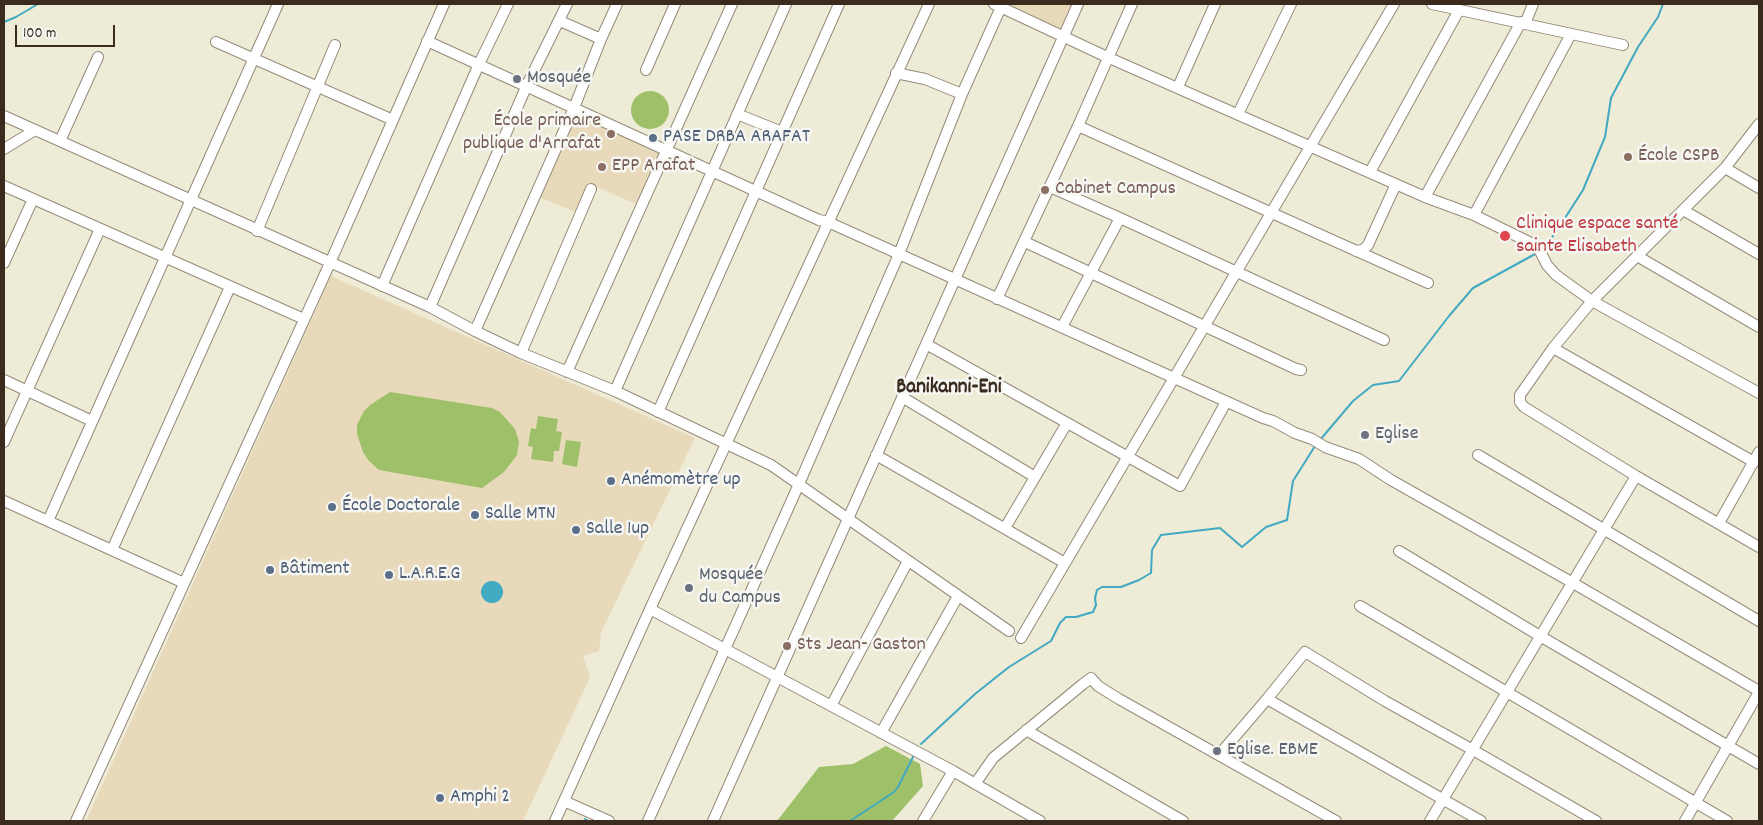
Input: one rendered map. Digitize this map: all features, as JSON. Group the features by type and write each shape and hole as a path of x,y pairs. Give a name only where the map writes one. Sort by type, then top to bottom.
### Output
{"street":[{"path":"48,521 278,4"},
{"path":"76,821 330,263 444,4"},
{"path":"382,286 479,64 508,4"},
{"path":"430,307 527,85 567,4"},
{"path":"475,331 574,108 617,4"},
{"path":"646,70 675,4"},
{"path":"567,372 732,4"},
{"path":"614,391 786,4"},
{"path":"658,412 839,4"},
{"path":"555,821 650,609 929,4"},
{"path":"714,821 1078,4"},
{"path":"997,299 1025,242 1132,4"},
{"path":"1178,87 1215,4"},
{"path":"1238,114 1291,4"},
{"path":"1021,638 1394,4"},
{"path":"1432,4 1623,46"},
{"path":"1425,197 1533,4"},
{"path":"648,821 799,484 899,254 998,5 1107,56 1425,197 1474,215 1533,244 1540,251 1556,276 1592,301 1759,393"},
{"path":"1370,172 1459,10"},
{"path":"560,21 601,39"},
{"path":"1474,215 1571,34"},
{"path":"428,41 819,220 828,222 1226,402 1308,437 1325,447 1359,459 1390,480 1759,691 1685,821"},
{"path":"216,42 393,120"},
{"path":"257,230 335,45"},
{"path":"60,141 98,57"},
{"path":"896,73 925,79 962,94"},
{"path":"737,114 782,132"},
{"path":"4,116 430,307 521,353 614,391 771,465 1009,631"},
{"path":"1759,124 1725,168 1592,301 1553,348 1520,395 1520,402 1524,407 1636,476 1759,547"},
{"path":"1078,126 1428,284"},
{"path":"4,149 35,130"},
{"path":"1725,168 1759,188"},
{"path":"1356,251 1363,250 1368,245 1396,184"},
{"path":"4,186 304,319"},
{"path":"1050,187 1384,340"},
{"path":"521,353 591,189"},
{"path":"4,263 33,199"},
{"path":"1683,210 1759,254"},
{"path":"1062,327 1120,218"},
{"path":"4,442 100,229"},
{"path":"1025,242 1301,370"},
{"path":"1637,256 1759,327"},
{"path":"112,550 230,287"},
{"path":"926,344 1180,486 1226,402"},
{"path":"1553,348 1754,462"},
{"path":"4,380 92,421"},
{"path":"902,397 1035,477"},
{"path":"1004,528 1067,423"},
{"path":"1719,523 1759,452"},
{"path":"876,454 1065,562"},
{"path":"1478,455 1759,621"},
{"path":"1430,821 1636,476"},
{"path":"4,501 184,583"},
{"path":"1399,551 1759,764"},
{"path":"831,706 908,561"},
{"path":"881,733 958,596"},
{"path":"1360,606 1727,821"},
{"path":"650,609 953,771 1040,821"},
{"path":"1219,755 1305,652 1385,701 1596,821"},
{"path":"975,784 993,758 1091,678 1098,686 1219,755 1318,817 1336,821"},
{"path":"1267,699 1481,821"},
{"path":"1026,730 1183,821"},
{"path":"923,821 953,771"},
{"path":"564,801 609,821"}],"shaded area":[{"path":"1002,4 1076,4 1064,31"},
{"name":"EPP Arafat","path":"576,114 660,151 636,204 590,184 577,213 539,197"},
{"path":"331,276 695,438 605,624 601,633 599,651 583,656 590,677 523,821 86,821"}],"green space":[{"path":"650,91 657,92 663,97 668,103 668,117 663,123 657,128 650,129 643,128 637,123 632,117 631,110 632,103 637,97 643,92"},
{"path":"390,392 492,408 500,412 515,429 519,442 517,455 504,472 482,488 379,470 363,452 357,434 357,425 364,411 370,405"},
{"path":"538,416 558,419 556,431 562,432 559,451 554,451 553,462 531,459 533,447 528,446 531,428 536,429"},
{"path":"566,440 581,442 577,467 562,464"},
{"path":"886,746 920,764 923,786 892,821 777,821 819,767 853,764"}],"water":[{"path":"492,581 500,584 503,592 500,600 492,603 484,600 481,592 484,584"}],"waterway":[{"path":"4,22 38,4"},
{"path":"1543,249 1583,190 1605,137 1611,98 1638,47 1658,17 1663,4"},
{"path":"1320,440 1353,401 1373,385 1399,381 1473,288 1537,253"},
{"path":"921,744 975,694 1009,667 1051,641 1060,623 1066,617 1076,617 1093,612 1096,605 1097,590 1102,587 1121,587 1151,573 1152,550 1161,535 1220,528 1242,547 1266,527 1287,520 1293,481 1315,446"},
{"path":"850,821 894,792 914,755"}],"place":[{"name":"Mosquée","path":"517,79"},
{"name":"École primaire publique d'Arrafat","path":"611,134"},
{"name":"PASE DRBA ARAFAT","path":"653,138"},
{"name":"École CSPB","path":"1628,157"},
{"name":"EPP Arafat","path":"602,167"},
{"name":"Cabinet Campus","path":"1045,190"},
{"name":"Clinique espace santé sainte Elisabeth","path":"1505,236"},
{"name":"Eglise","path":"1365,435"},
{"name":"Anémomètre up","path":"611,481"},
{"name":"École Doctorale","path":"332,507"},
{"name":"Salle MTN","path":"475,515"},
{"name":"Salle 1up","path":"576,530"},
{"name":"Bâtiment","path":"270,570"},
{"name":"L.A.R.E.G","path":"389,575"},
{"name":"Mosquée du Campus","path":"689,588"},
{"name":"Sts Jean- Gaston","path":"787,646"},
{"name":"Eglise. EBME","path":"1217,751"},
{"name":"Amphi 2","path":"440,798"}],"district":[{"name":"Banikanni-Eni","path":"949,389"}]}
